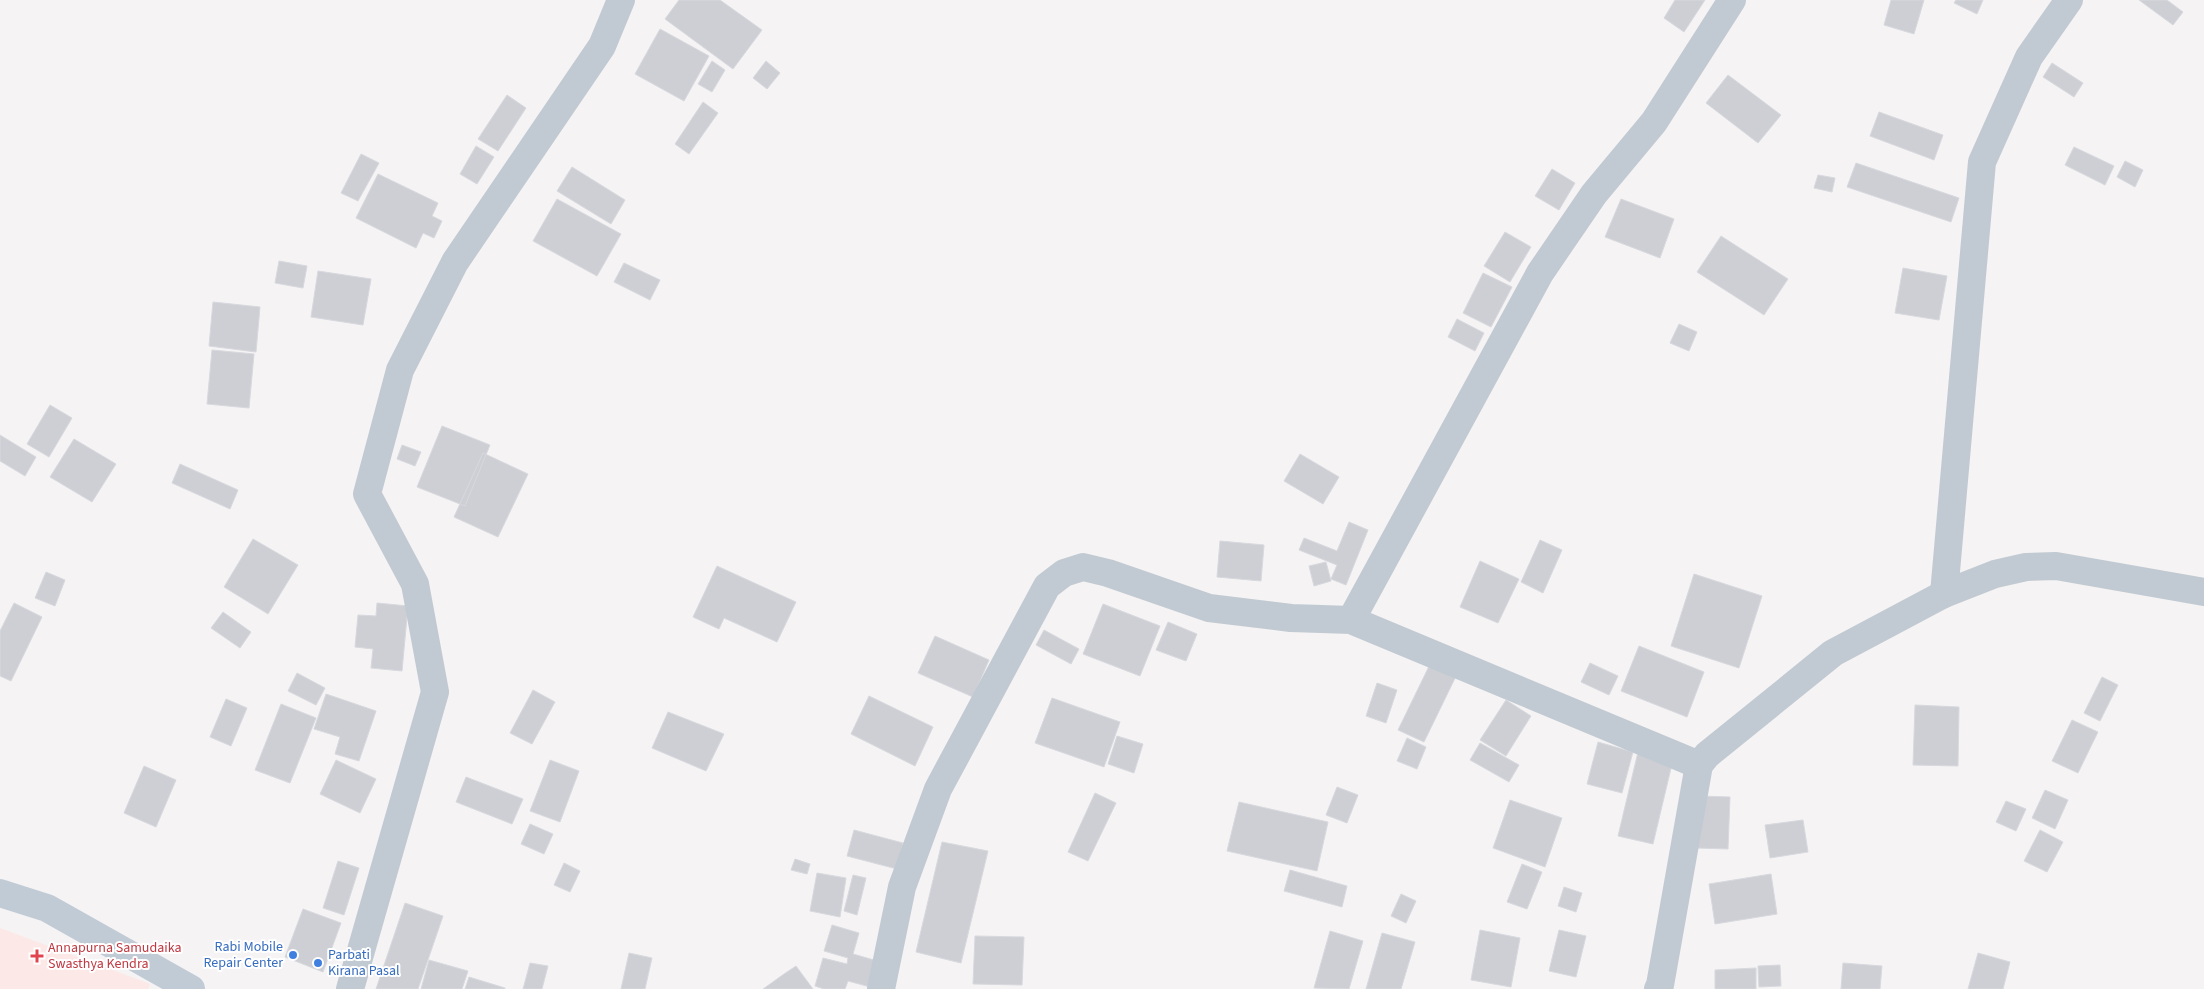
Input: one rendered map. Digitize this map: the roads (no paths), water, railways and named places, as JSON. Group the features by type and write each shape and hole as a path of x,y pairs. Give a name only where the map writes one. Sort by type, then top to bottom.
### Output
{"main road":[{"path":"0,893 47,908 192,989"}],"street":[{"path":"350,989 435,692 415,584 367,494 400,370 455,262 602,46 620,0"},
{"path":"1351,620 1540,273 1594,194 1654,122 1732,0"},
{"path":"1944,594 1982,162 2029,58 2069,0"},
{"path":"1658,989 1699,765 1707,755 1833,653 1944,594 1995,574 2026,567 2056,566 2204,592"},
{"path":"881,989 902,887 938,789 1047,586 1064,573 1083,567 1108,573 1209,608 1291,618 1351,620 1699,765"}],"place":[{"name":"Rabi Mobile Repair Center","path":"293,955"},
{"name":"Annapurna Samudaika Swasthya Kendra","path":"37,956"},
{"name":"Parbati Kirana Pasal","path":"318,963"}]}
